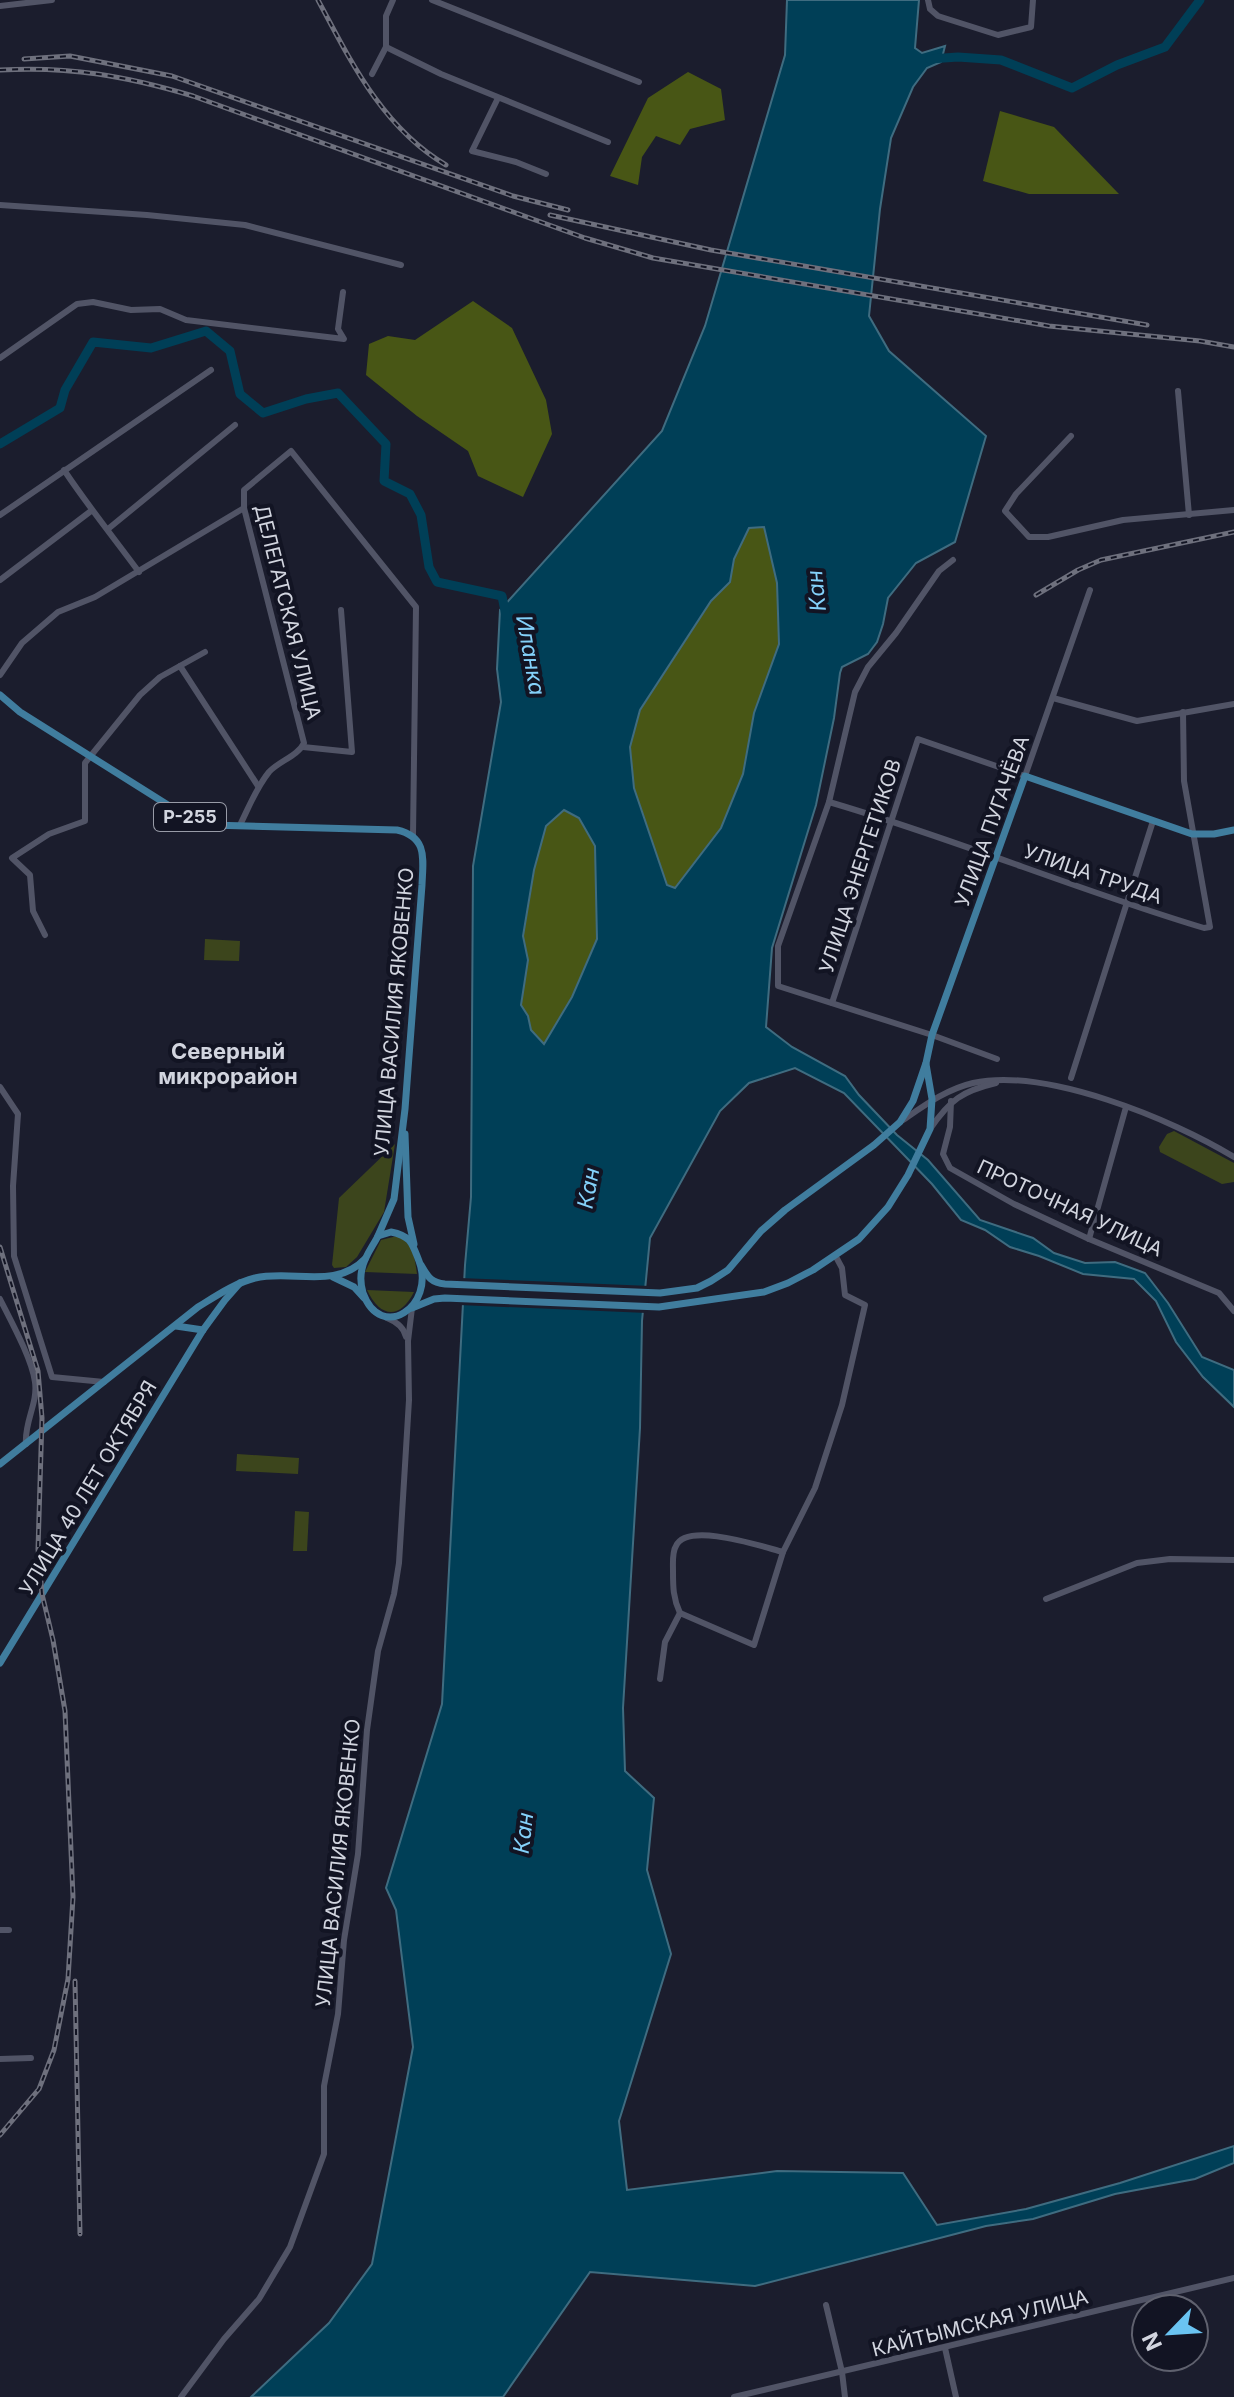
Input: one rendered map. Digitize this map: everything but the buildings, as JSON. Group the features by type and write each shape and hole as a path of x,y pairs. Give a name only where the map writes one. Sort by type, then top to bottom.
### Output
{"main road":[{"name":"Р-255","path":"0,695 20,712 90,756 188,816 210,825 397,830 413,836"},
{"path":"1025,776 1192,834 1234,830"},
{"name":"УЛИЦА ПУГАЧЁВА","path":"926,1063 932,1035 1025,776"},
{"name":"УЛИЦА ВАСИЛИЯ ЯКОВЕНКО","path":"378,1236 394,1199 405,1109 423,852 413,836"},
{"path":"333,1277 354,1287 369,1305 384,1316 399,1316 434,1299 445,1298 659,1307 764,1292 795,1279 859,1239 888,1207 908,1175 930,1129 932,1099 926,1063"},
{"path":"365,1298 360,1277 365,1259 378,1236 391,1232 404,1235 412,1243 429,1279 436,1283 660,1293 697,1288 728,1270 761,1231 785,1210 874,1145 900,1122 913,1101 926,1063"},
{"path":"405,1109 408,1217 416,1254"},
{"path":"0,1464 198,1307 240,1283 258,1277 333,1277 358,1266 365,1259"},
{"path":"412,1308 422,1290 421,1265"},
{"name":"УЛИЦА 40 ЛЕТ ОКТЯБРЯ","path":"0,1663 203,1330 240,1283"},
{"path":"174,1326 203,1330"}],"street":[{"path":"0,6 52,0"},
{"path":"372,74 386,47 386,16 393,0"},
{"path":"432,0 639,82"},
{"path":"928,0 934,13 998,35 1031,27 1033,0"},
{"path":"386,47 441,74 608,142"},
{"path":"498,98 472,151 516,162 546,174"},
{"path":"0,205 245,225 401,265"},
{"path":"0,358 77,304 85,302 131,310 160,309 186,320 344,339 338,329 343,292"},
{"path":"0,515 211,370"},
{"path":"1178,391 1189,515"},
{"path":"108,529 235,425"},
{"path":"1071,436 1016,494 1005,511 1029,537 1048,537 1123,520 1234,510"},
{"name":"ДЕЛЕГАТСКАЯ УЛИЦА","path":"240,825 258,786 278,763 303,747 304,743 244,508 244,490 291,451"},
{"name":"УЛИЦА ВАСИЛИЯ ЯКОВЕНКО","path":"291,451 416,607 413,836"},
{"path":"64,470 91,511 139,572"},
{"path":"0,675 22,643 58,612 95,597 244,508"},
{"path":"0,580 91,511"},
{"path":"953,560 939,571 868,667 855,692 829,802 778,946 778,986 997,1059"},
{"name":"УЛИЦА ПУГАЧЁВА","path":"1025,776 1090,590"},
{"path":"303,747 352,752 341,610"},
{"path":"45,935 33,911 30,875 12,858 49,834 85,821 85,763 140,695 160,677 205,652"},
{"path":"180,666 258,786"},
{"path":"1053,698 1137,721 1234,704"},
{"path":"1183,712 1184,781 1192,834"},
{"name":"УЛИЦА ЭНЕРГЕТИКОВ","path":"832,1003 918,739 1025,776"},
{"name":"УЛИЦА ТРУДА","path":"829,802 892,820 1204,928 1210,927 1192,834"},
{"path":"1071,1078 1153,821"},
{"path":"930,1129 951,1101 970,1090 1011,1079"},
{"path":"900,1122 932,1099 970,1083 1011,1079 1041,1082 1126,1107 1187,1131 1234,1157"},
{"path":"0,1087 18,1114 13,1186 14,1256 52,1377 104,1382"},
{"name":"ПРОТОЧНАЯ УЛИЦА","path":"951,1101 950,1127 943,1154 950,1168 1014,1204 1089,1239 1219,1293 1234,1311"},
{"path":"1089,1239 1126,1107"},
{"path":"783,1552 714,1535 697,1535 680,1540 673,1563 673,1598 680,1613 754,1645 783,1552 815,1488 842,1405 865,1305 845,1295 842,1268 835,1255"},
{"path":"0,1299 20,1340 35,1382 33,1410 25,1428 26,1444"},
{"name":"УЛИЦА ВАСИЛИЯ ЯКОВЕНКО","path":"181,2397 224,2339 259,2299 290,2247 324,2154 324,2086 338,2014 344,1940 358,1854 367,1730 378,1651 399,1563 412,1308"},
{"path":"384,1316 405,1330 408,1341"},
{"path":"1046,1599 1137,1563 1170,1559 1234,1560"},
{"path":"660,1679 665,1642 680,1613"},
{"path":"0,1930 9,1930"},
{"path":"0,2059 31,2058"},
{"name":"КАЙТЫМСКАЯ УЛИЦА","path":"734,2397 765,2393 1234,2278"},
{"path":"826,2305 845,2397"},
{"path":"945,2348 956,2397"}],"green space":[{"path":"688,72 721,89 725,120 690,129 680,145 656,136 642,157 638,185 610,176 648,98"},
{"path":"1000,111 1054,127 1119,194 1029,194 983,181"},
{"path":"473,301 512,328 546,400 552,434 523,497 478,476 468,451 417,416 366,375 369,344 388,336 415,340"},
{"path":"764,527 777,583 779,644 754,713 743,774 721,828 675,888 667,885 634,788 630,747 640,710 711,601 730,582 734,559 749,528"},
{"path":"564,810 579,818 595,846 597,939 572,997 544,1045 531,1030 528,1016 521,1005 528,960 523,936 534,871 546,826"},
{"path":"205,939 240,941 239,961 204,960"},
{"path":"1174,1131 1234,1163 1234,1182 1222,1184 1160,1152 1159,1147 1167,1134"},
{"path":"395,1144 384,1212 357,1257 346,1267 334,1268 339,1198"},
{"path":"397,1236 410,1247 417,1274 365,1272 381,1240"},
{"path":"367,1290 414,1292 403,1307 390,1312 378,1306"},
{"path":"237,1454 299,1458 298,1474 236,1471"},
{"path":"295,1511 309,1512 307,1551 293,1551"}],"water":[{"name":"Кан","path":"787,0 919,0 915,48 922,53 945,46 941,62 927,68 913,87 891,138 869,316 889,351 986,436 955,542 916,563 888,598 877,642 868,654 842,667 816,805 772,948 766,1027 792,1047 845,1076 897,1135 928,1160 980,1220 1033,1238 1054,1253 1085,1263 1115,1262 1145,1273 1202,1357 1234,1370 1234,1407 1203,1377 1176,1342 1156,1301 1134,1279 1083,1274 1010,1247 985,1230 961,1220 932,1184 844,1093 795,1068 749,1083 720,1111 650,1238 642,1321 640,1428 623,1708 625,1771 654,1798 647,1870 671,1954 619,2121 627,2190 777,2171 903,2173 937,2225 1026,2209 1234,2146 1234,2163 1195,2179 1115,2194 1033,2219 986,2226 755,2286 590,2272 503,2397 251,2397 329,2323 372,2264 413,2047 396,1910 386,1888 442,1704 471,1197 473,866 501,702 497,669 500,610 662,431 705,326 785,55","holes":["764,527 777,583 779,644 754,713 743,774 721,828 675,888 667,885 634,788 630,747 640,710 711,601 730,582 734,559 749,528","564,810 579,818 595,846 597,939 572,997 544,1044 531,1030 528,1016 521,1005 528,960 523,936 534,870 546,826"]}],"pier":[{"path":"460,1278 650,1286 647,1313 459,1305"}],"waterway":[{"path":"930,59 1001,60 1072,88 1117,65 1165,47 1200,0"},
{"name":"Иланка","path":"0,444 60,408 65,390 93,342 151,348 206,331 230,351 240,394 263,413 306,399 338,393 386,444 384,481 410,494 421,515 429,567 437,582 502,596 506,616"}],"railway":[{"path":"318,0 356,70 387,113 424,150 446,165"},
{"path":"24,59 70,56 172,76 513,196 568,210"},
{"path":"0,70 98,74 193,96 585,238 653,258 1049,326 1234,347"},
{"path":"550,215 711,250 1147,325"},
{"path":"1036,595 1101,560 1234,532"},
{"path":"0,1247 38,1371 42,1418 38,1549 42,1594 65,1711 73,1897 68,1979 54,2050 39,2089 0,2135"},
{"path":"75,1981 80,2234"}],"district":[{"name":"Северный микрорайон","path":"228,1064"}]}
